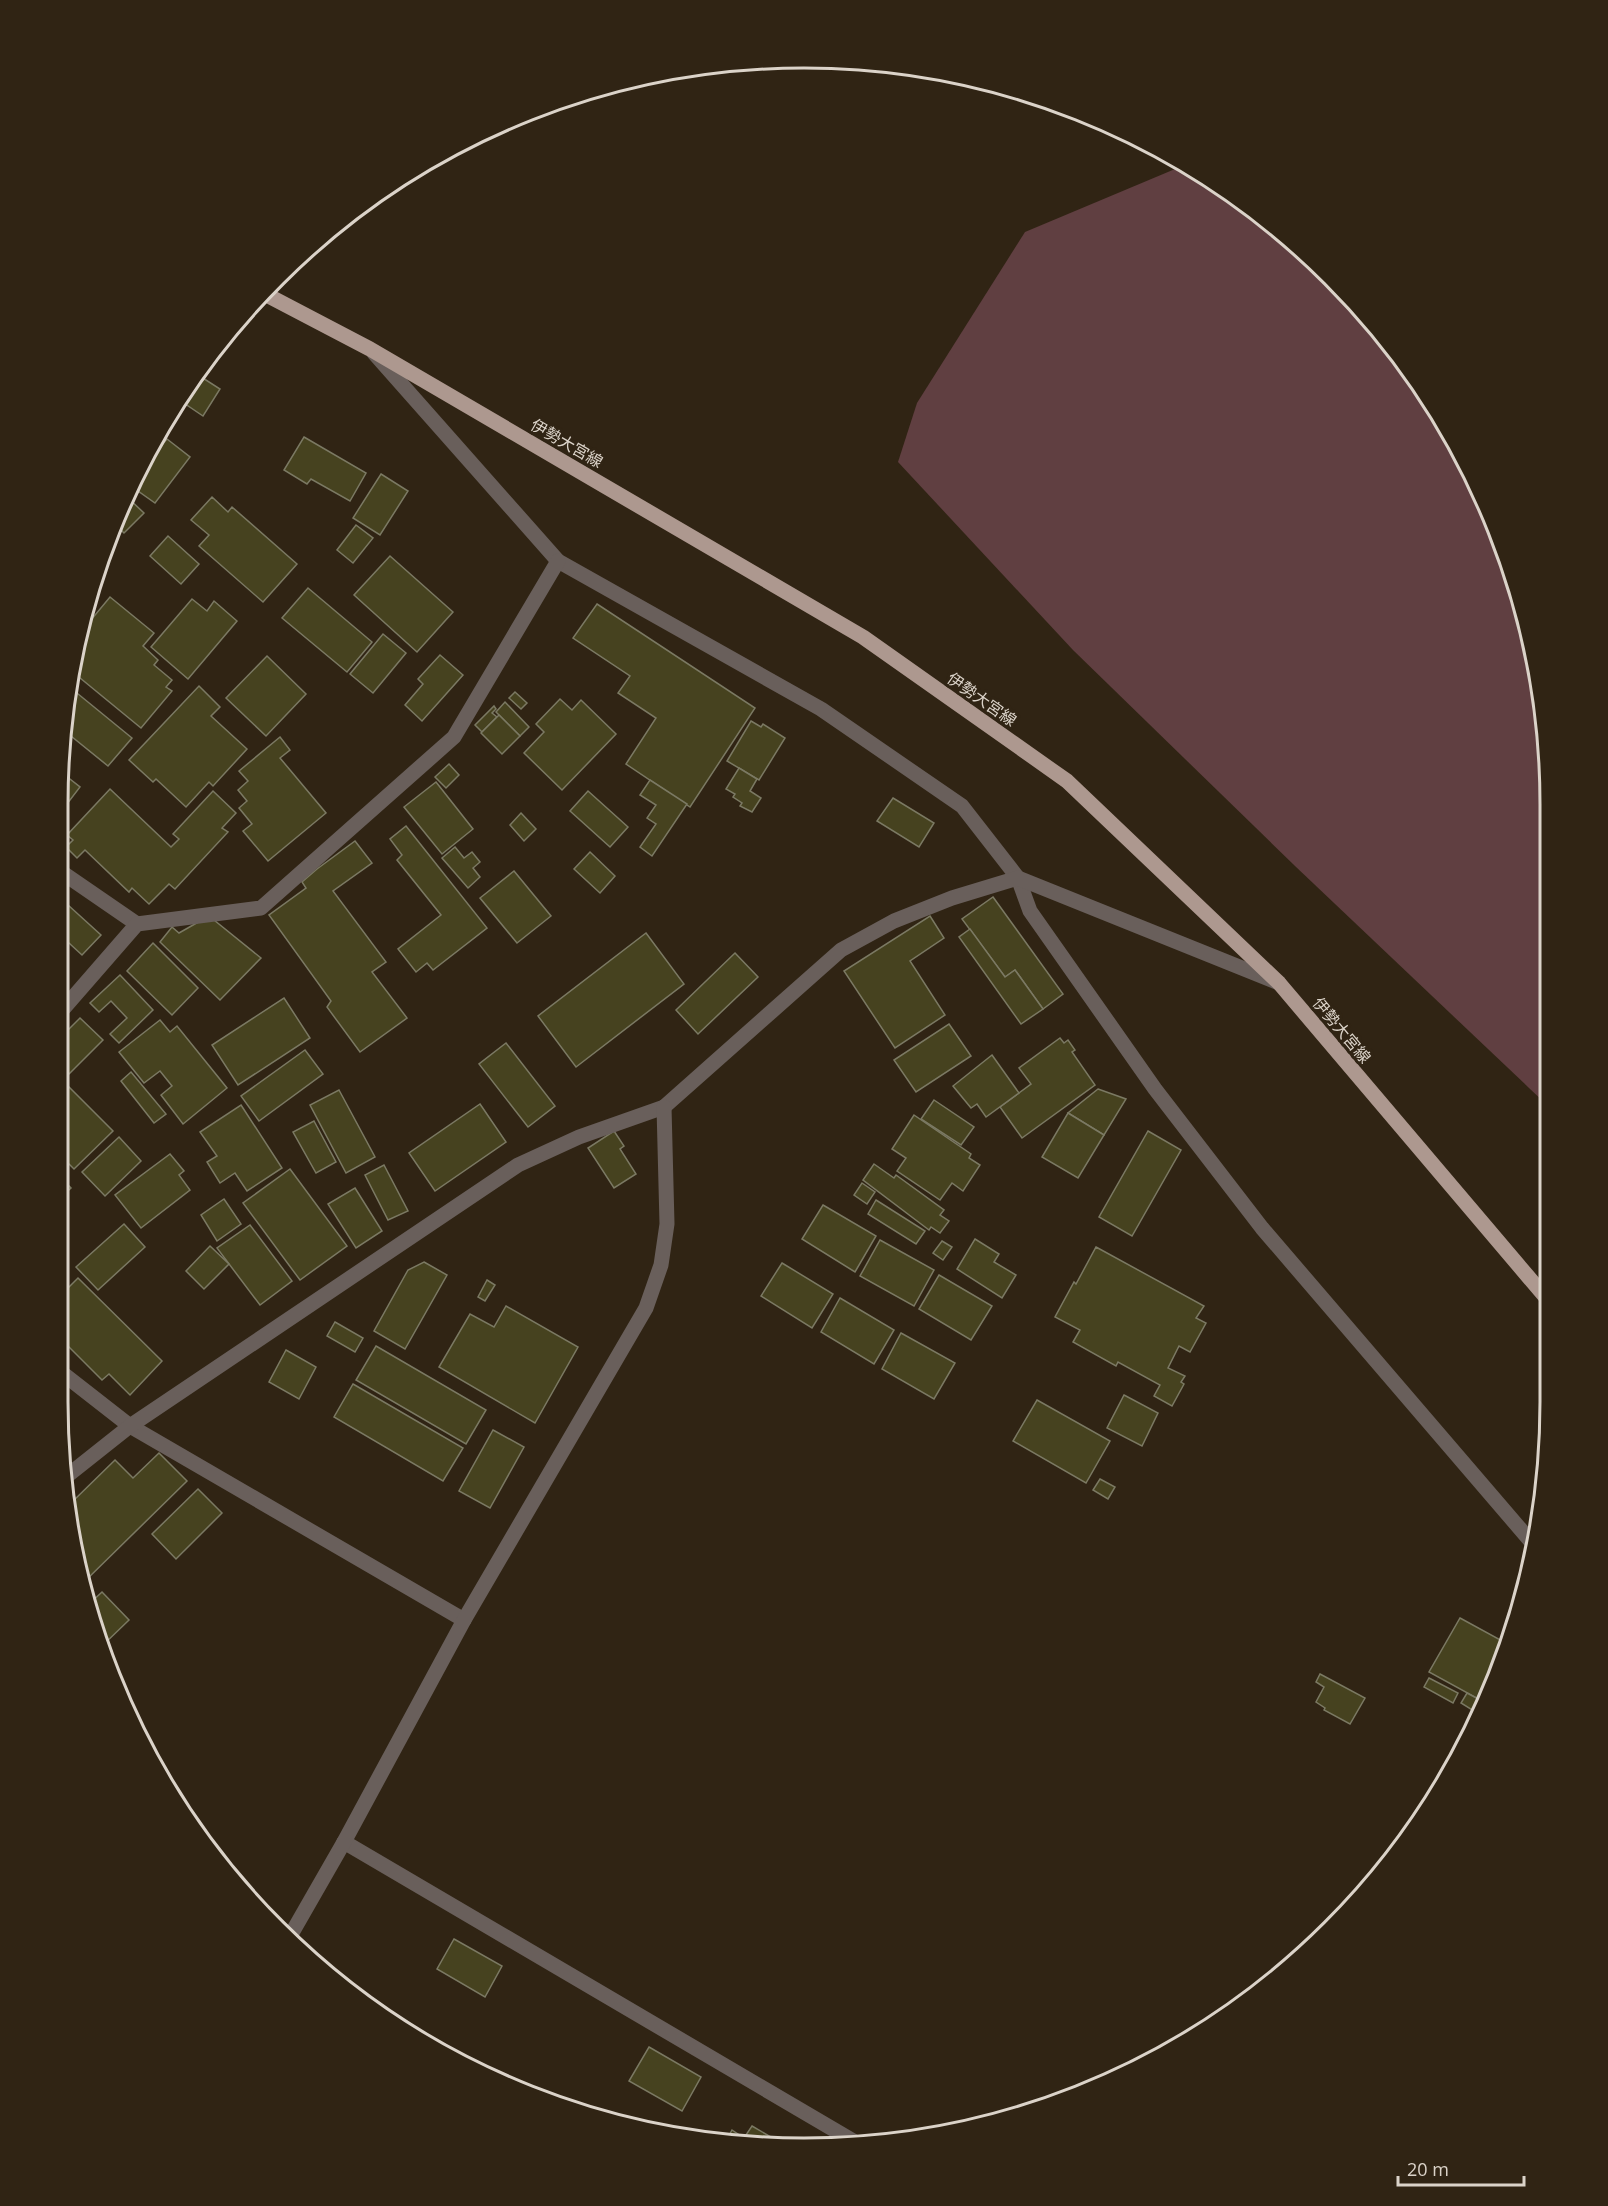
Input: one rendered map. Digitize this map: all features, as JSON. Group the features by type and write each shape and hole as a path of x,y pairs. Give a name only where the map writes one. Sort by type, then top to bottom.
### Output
{"main road":[{"name":"伊勢大宮線","path":"270,296 370,349 873,644 1068,781 1279,983 1540,1291"}],"street":[{"path":"370,349 558,561 821,709 962,806 1018,878 1030,911 1155,1089 1255,1219 1527,1537"},
{"path":"68,1003 137,924 261,908 454,737 558,561"},
{"path":"68,877 137,924"},
{"path":"71,1473 130,1426 518,1165 579,1137 664,1107 841,950 894,921 951,898 1018,878 1279,983"},
{"path":"292,1932 344,1842 464,1620 646,1308 661,1265 667,1224 664,1107"},
{"path":"68,1378 130,1426 464,1620"},
{"path":"344,1842 847,2137"}],"shaded area":[{"path":"1176,169 1252,220 1290,250 1325,283 1358,318 1388,356 1442,436 1465,478 1501,567 1526,660 1534,708 1539,756 1540,804 1540,1098 1295,866 1073,650 898,462 917,403 1025,232"}],"building":[{"path":"204,379 220,389 203,416 186,404"},
{"path":"304,437 366,473 350,501 311,479 307,484 284,470"},
{"path":"167,439 190,457 155,503 138,491"},
{"path":"381,474 408,491 380,535 353,518"},
{"path":"212,497 228,512 232,507 297,564 263,602 199,546 209,535 191,520"},
{"path":"133,502 144,513 124,533 121,530"},
{"path":"356,525 373,538 353,563 337,550"},
{"path":"168,536 199,564 181,584 150,556"},
{"path":"390,556 453,612 417,652 354,595"},
{"path":"308,588 372,642 347,672 282,618"},
{"path":"110,597 154,633 143,646 158,660 154,665 172,680 166,687 172,691 141,728 79,677 92,619"},
{"path":"192,599 207,611 214,601 237,621 188,679 151,647"},
{"path":"597,604 755,708 690,807 626,764 656,718 618,693 630,676 573,638"},
{"path":"383,634 406,653 373,693 350,674"},
{"path":"440,655 463,675 422,721 405,705 423,684 418,679"},
{"path":"267,656 306,694 266,736 226,698"},
{"path":"199,686 220,707 211,716 247,749 213,786 209,782 186,807 156,779 153,782 129,760"},
{"path":"515,692 527,703 521,709 509,698"},
{"path":"77,693 132,738 108,766 71,736"},
{"path":"560,699 572,710 581,700 616,734 562,790 524,753 544,732 536,724"},
{"path":"505,702 529,727 520,736 496,712"},
{"path":"494,706 496,709 492,713 497,717 482,732 475,725"},
{"path":"499,715 520,736 502,754 481,733"},
{"path":"751,721 761,727 763,724 785,738 759,780 727,761"},
{"path":"280,737 290,750 280,758 326,813 268,861 243,831 252,824 239,808 247,801 238,790 248,781 239,771"},
{"path":"449,764 459,775 446,788 435,777"},
{"path":"739,768 757,779 750,791 761,798 752,812 740,806 742,803 733,797 735,794 726,789"},
{"path":"69,778 80,787 68,803"},
{"path":"650,780 687,804 652,856 640,847 656,824 647,818 656,805 640,795"},
{"path":"436,782 473,829 442,854 404,807"},
{"path":"110,789 171,847 179,839 173,834 213,791 236,813 222,828 228,832 175,889 169,884 149,904 132,888 129,892 85,850 77,858 68,849 68,845 73,840 68,834"},
{"path":"588,791 628,827 610,847 570,811"},
{"path":"893,798 934,823 919,847 877,821"},
{"path":"521,813 536,829 524,841 510,825"},
{"path":"406,826 487,928 433,970 427,963 416,972 398,949 441,915 397,860 402,855 390,839"},
{"path":"355,841 372,863 333,891 386,962 372,972 407,1018 360,1052 327,1007 331,1001 269,915 306,888 302,882"},
{"path":"455,847 464,858 472,852 480,862 473,868 480,877 468,888 442,858"},
{"path":"590,852 615,876 600,893 574,869"},
{"path":"514,871 551,916 517,943 480,898"},
{"path":"993,897 1063,994 1043,1009 1015,970 1005,977 962,919"},
{"path":"68,905 101,935 82,955 68,942"},
{"path":"209,916 261,958 220,1000 160,942 172,927 179,933"},
{"path":"930,916 944,938 910,961 945,1015 895,1048 844,971"},
{"path":"970,929 1005,977 1015,970 1043,1009 1021,1024 959,937"},
{"path":"646,933 684,984 576,1067 538,1016"},
{"path":"153,943 198,988 172,1015 127,971"},
{"path":"735,953 758,977 698,1034 676,1010"},
{"path":"120,975 153,1010 119,1043 110,1034 127,1018 111,1001 99,1012 90,1003"},
{"path":"284,998 310,1038 238,1085 212,1045"},
{"path":"80,1018 103,1040 68,1075 68,1030"},
{"path":"160,1020 170,1032 177,1026 227,1088 183,1124 161,1095 172,1086 160,1071 144,1083 119,1052"},
{"path":"949,1024 971,1056 916,1092 894,1060"},
{"path":"1060,1038 1064,1043 1068,1040 1075,1050 1072,1052 1095,1085 1022,1138 1000,1107 1031,1084 1019,1068"},
{"path":"506,1043 555,1106 528,1127 479,1064"},
{"path":"305,1050 323,1074 259,1121 241,1096"},
{"path":"992,1055 1019,1093 986,1117 977,1104 971,1108 953,1086"},
{"path":"131,1072 166,1114 154,1123 121,1081"},
{"path":"68,1086 113,1131 74,1169 68,1163"},
{"path":"1098,1089 1126,1099 1104,1135 1068,1113"},
{"path":"339,1090 375,1157 346,1173 310,1105"},
{"path":"934,1100 974,1127 961,1145 921,1119"},
{"path":"480,1104 506,1142 435,1191 409,1153"},
{"path":"241,1105 282,1168 247,1191 235,1173 220,1183 207,1162 217,1156 200,1132"},
{"path":"1068,1113 1104,1135 1078,1178 1042,1157"},
{"path":"914,1115 971,1154 969,1158 980,1165 963,1191 952,1183 940,1200 897,1171 906,1158 892,1149"},
{"path":"314,1121 336,1162 316,1173 293,1132"},
{"path":"614,1131 624,1146 620,1149 636,1174 614,1188 588,1148"},
{"path":"1148,1131 1181,1150 1132,1236 1099,1217"},
{"path":"119,1137 141,1161 105,1196 82,1172"},
{"path":"170,1154 184,1171 179,1175 190,1190 141,1228 115,1195"},
{"path":"874,1164 894,1178 896,1175 944,1210 940,1215 949,1221 940,1233 931,1227 929,1230 863,1180"},
{"path":"384,1165 408,1211 388,1220 365,1175"},
{"path":"290,1169 347,1246 300,1280 243,1203"},
{"path":"862,1183 875,1192 867,1204 854,1195"},
{"path":"355,1188 382,1231 356,1248 328,1204"},
{"path":"224,1199 241,1224 217,1241 201,1215"},
{"path":"876,1200 925,1231 916,1244 868,1214"},
{"path":"823,1205 876,1236 855,1272 802,1239"},
{"path":"124,1224 145,1247 98,1290 76,1267"},
{"path":"250,1225 292,1281 260,1305 217,1248"},
{"path":"975,1239 999,1254 994,1262 1016,1275 1002,1298 957,1269"},
{"path":"880,1240 934,1270 914,1306 860,1276"},
{"path":"942,1241 952,1247 943,1260 933,1253"},
{"path":"210,1246 229,1264 204,1289 186,1271"},
{"path":"1096,1247 1204,1306 1196,1318 1206,1323 1190,1352 1179,1346 1168,1368 1185,1376 1181,1382 1184,1384 1172,1406 1154,1396 1160,1385 1118,1362 1116,1366 1073,1342 1080,1330 1055,1317"},
{"path":"424,1262 447,1275 405,1349 374,1331 408,1270"},
{"path":"782,1263 833,1294 812,1328 761,1296"},
{"path":"939,1275 992,1306 971,1340 919,1309"},
{"path":"78,1278 162,1361 130,1395 109,1374 102,1380 68,1346 68,1288"},
{"path":"487,1280 495,1285 485,1301 478,1297"},
{"path":"840,1298 894,1330 874,1364 821,1332"},
{"path":"506,1306 578,1347 535,1423 439,1367 470,1314 494,1327"},
{"path":"335,1322 363,1338 355,1352 327,1336"},
{"path":"901,1333 955,1363 934,1399 882,1369"},
{"path":"376,1346 486,1410 466,1444 356,1380"},
{"path":"286,1350 316,1367 299,1399 269,1382"},
{"path":"353,1384 463,1448 443,1481 334,1417"},
{"path":"1124,1395 1158,1413 1142,1446 1107,1428"},
{"path":"1037,1400 1110,1441 1086,1483 1013,1441"},
{"path":"493,1430 524,1447 490,1508 459,1491"},
{"path":"159,1453 187,1481 89,1577 74,1500 115,1460 133,1478"},
{"path":"1100,1479 1115,1487 1108,1499 1093,1490"},
{"path":"198,1489 222,1513 176,1559 152,1534"},
{"path":"102,1592 129,1620 108,1641 107,1639 95,1599"},
{"path":"1460,1618 1501,1640 1478,1699 1429,1672"},
{"path":"1320,1674 1365,1698 1350,1724 1324,1710 1325,1708 1316,1702 1324,1687 1316,1682"},
{"path":"1429,1678 1458,1693 1453,1703 1424,1687"},
{"path":"1467,1693 1478,1699 1473,1710 1461,1703"},
{"path":"454,1939 502,1966 485,1997 437,1969"},
{"path":"649,2047 701,2077 682,2111 629,2081"},
{"path":"752,2126 771,2137 756,2137 745,2136"},
{"path":"732,2130 740,2135 730,2134"}]}
